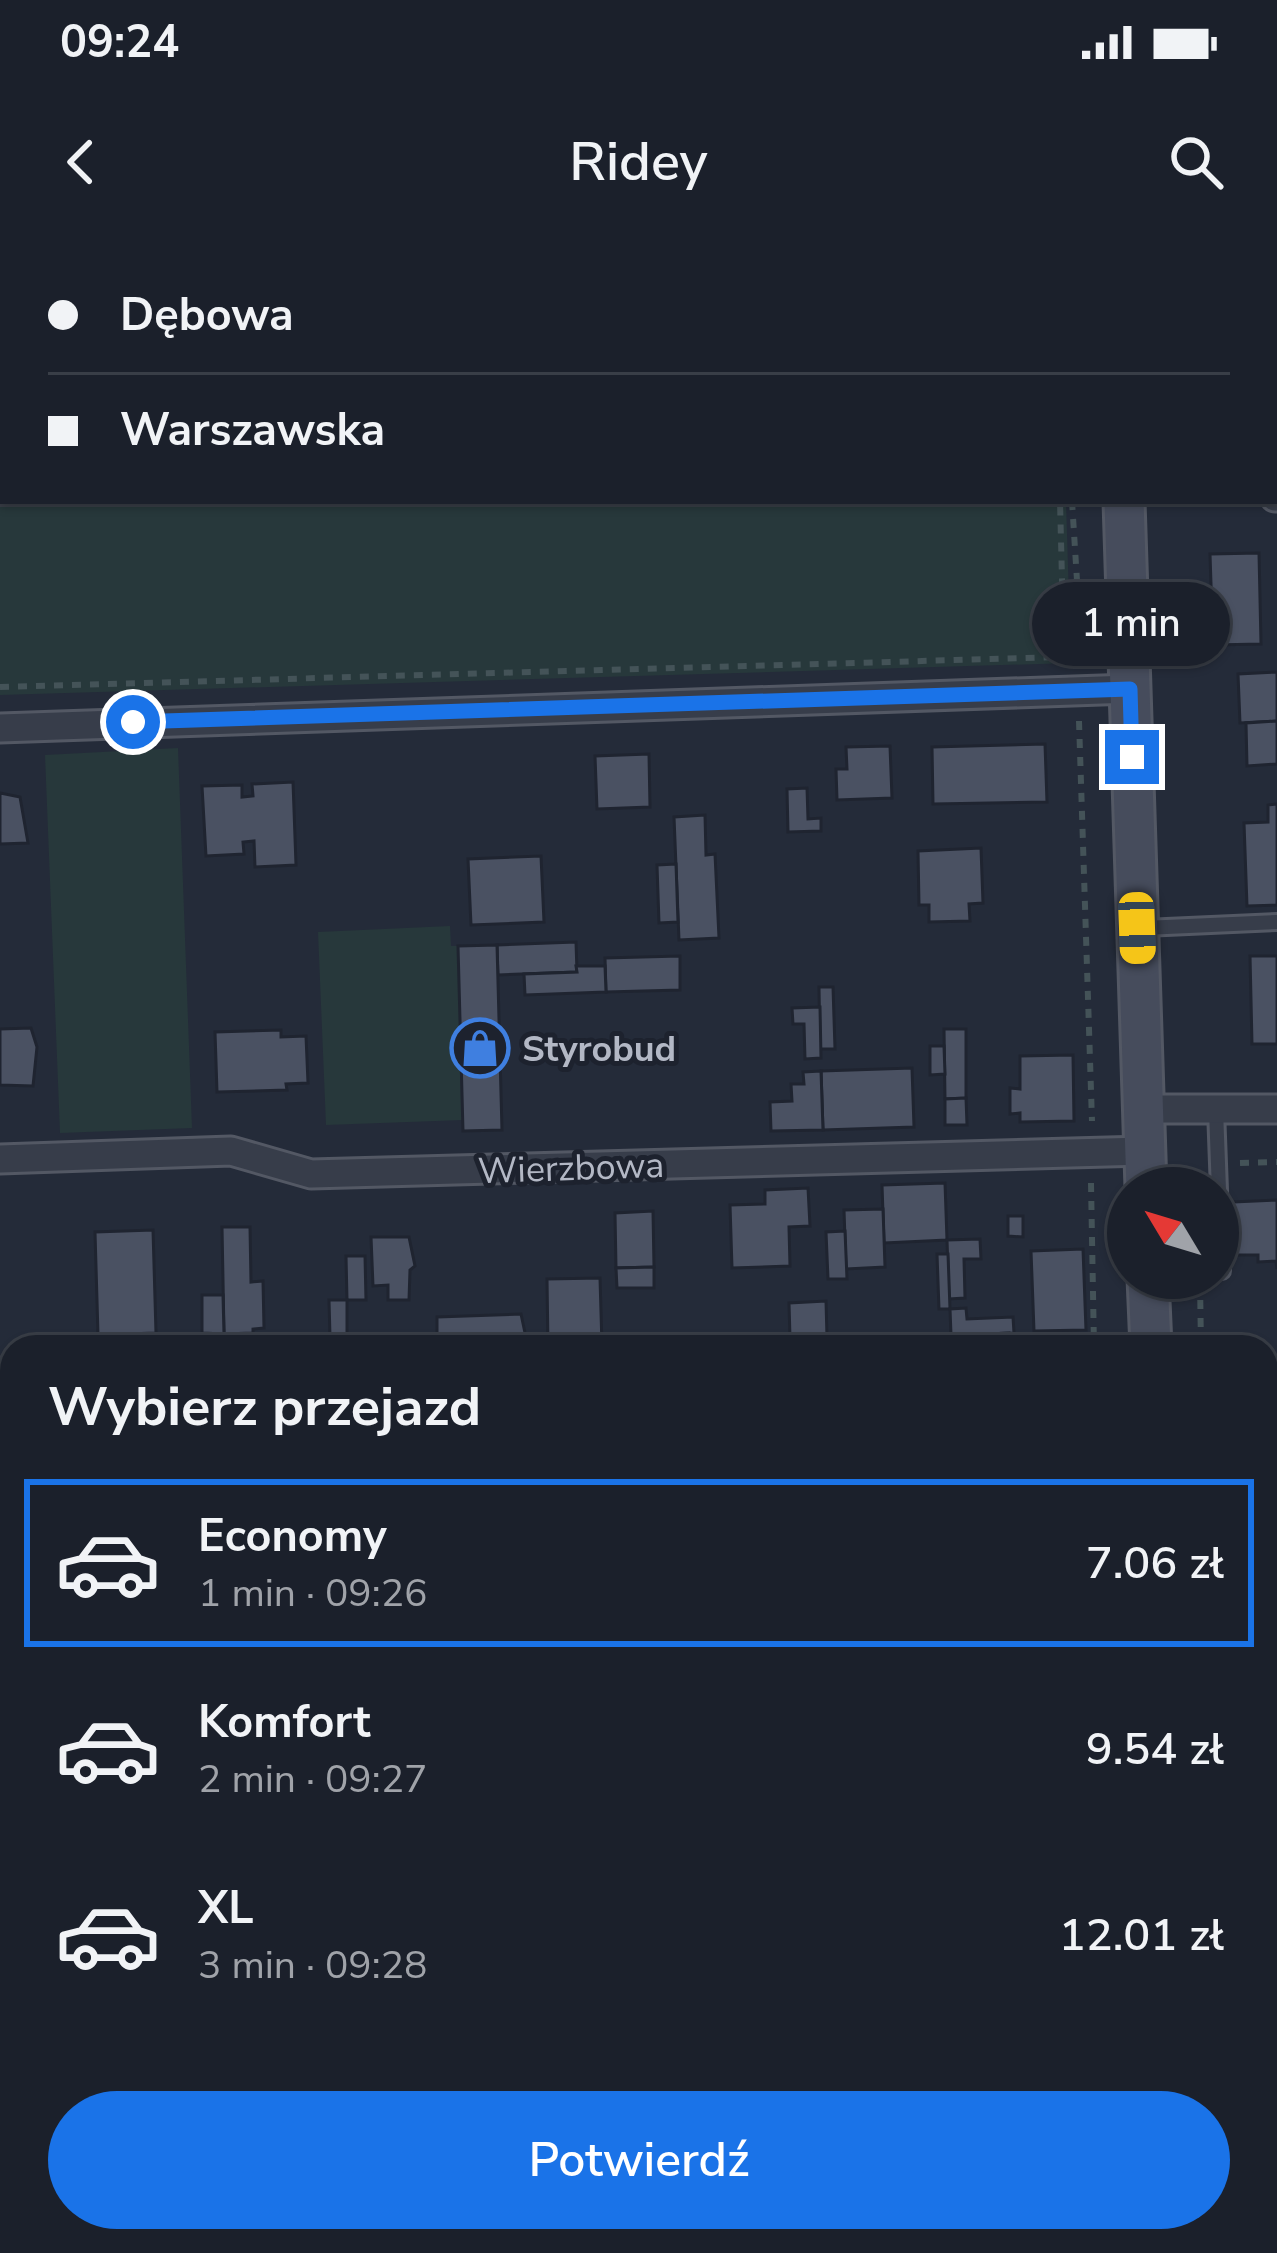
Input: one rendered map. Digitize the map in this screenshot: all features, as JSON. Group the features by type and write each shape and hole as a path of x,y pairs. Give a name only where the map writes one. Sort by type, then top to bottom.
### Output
{"main road":[{"path":"1124,504 1145,1167"},
{"path":"1149,1299 1150,1335"}],"street":[{"path":"0,728 1130,689"},
{"path":"1143,1109 1277,1109"},
{"name":"Wierzbowa","path":"0,1159 231,1150 311,1174 1091,1152 1139,1167"}],"lane":[{"path":"1137,928 1277,922"},
{"path":"1216,1110 1219,1167"}],"path":[{"path":"0,687 1064,657 1060,504"},
{"path":"1072,504 1076,611 1084,634 1082,665 1066,672 1065,691 1066,711 1079,719 1081,736 1094,1061 1094,1335"},
{"path":"1219,1164 1277,1162"},
{"path":"1201,1299 1202,1335"}],"shaded area":[{"path":"0,504 1066,504 1071,663 0,695"},
{"path":"178,748 192,1128 60,1133 45,755"},
{"path":"450,926 451,946 458,946 463,1120 326,1125 318,932"}],"building":[{"path":"1259,553 1261,644 1213,645 1210,554"},
{"path":"1277,672 1277,721 1240,723 1238,674"},
{"path":"1277,721 1277,764 1247,766 1246,723"},
{"path":"1045,744 1047,802 933,804 932,747"},
{"path":"890,746 892,798 837,800 836,769 847,769 846,747"},
{"path":"649,754 650,807 597,809 595,756"},
{"path":"293,782 296,865 255,867 254,841 243,842 244,854 206,856 202,786 242,785 242,797 253,796 252,784"},
{"path":"807,788 808,819 821,818 821,831 788,832 787,789"},
{"path":"0,793 20,797 28,843 0,844"},
{"path":"1277,804 1277,905 1247,906 1244,823 1268,822 1268,805"},
{"path":"705,815 706,855 715,854 719,938 679,940 674,817"},
{"path":"981,848 983,903 969,904 970,921 929,922 929,905 919,905 918,851"},
{"path":"541,856 544,922 471,925 468,859"},
{"path":"676,864 678,922 659,923 657,865"},
{"path":"576,942 577,972 498,975 497,945"},
{"name":"Styrobud","path":"497,945 502,1130 463,1131 458,946"},
{"path":"680,956 680,990 606,992 605,958"},
{"path":"1250,956 1277,956 1277,1044 1252,1044"},
{"path":"576,966 605,966 606,992 525,995 524,974 577,972"},
{"path":"819,987 833,987 835,1049 820,1049"},
{"path":"820,1007 821,1058 805,1059 804,1024 793,1024 792,1008"},
{"path":"31,1028 37,1047 33,1086 0,1085 0,1029"},
{"path":"944,1029 966,1029 966,1098 945,1099"},
{"path":"281,1030 281,1037 306,1036 308,1083 286,1084 287,1090 217,1092 215,1032"},
{"path":"930,1046 944,1046 945,1074 930,1075"},
{"path":"1073,1055 1074,1121 1020,1122 1020,1113 1010,1114 1010,1088 1020,1089 1020,1056"},
{"path":"912,1068 914,1127 823,1130 821,1071"},
{"path":"821,1071 823,1130 771,1131 770,1102 792,1101 791,1084 804,1084 803,1072"},
{"path":"966,1098 967,1125 945,1125 945,1099"},
{"path":"945,1183 947,1240 884,1243 882,1185"},
{"path":"808,1188 810,1226 789,1227 790,1266 732,1268 730,1205 765,1204 765,1190"},
{"path":"1277,1200 1277,1269 1276,1261 1258,1262 1258,1255 1239,1255 1239,1202"},
{"path":"883,1209 885,1267 846,1269 844,1210"},
{"path":"653,1211 654,1267 616,1268 615,1213"},
{"path":"1008,1216 1023,1216 1023,1237 1008,1236"},
{"path":"222,1227 250,1227 251,1282 263,1281 264,1328 253,1329 253,1333 224,1334"},
{"path":"153,1230 156,1333 98,1335 95,1232"},
{"path":"845,1231 847,1279 828,1279 826,1232"},
{"path":"371,1237 409,1237 415,1266 410,1270 409,1300 388,1300 388,1285 373,1286"},
{"path":"980,1239 981,1259 964,1259 965,1298 949,1299 947,1240"},
{"path":"1083,1249 1086,1330 1034,1331 1031,1251"},
{"path":"937,1254 948,1254 950,1309 939,1309"},
{"path":"346,1256 365,1256 366,1300 347,1300"},
{"path":"654,1267 654,1288 617,1288 616,1268"},
{"path":"600,1278 602,1335 548,1335 547,1279"},
{"path":"202,1295 223,1295 224,1334 202,1333"},
{"path":"329,1300 347,1300 347,1335 330,1335"},
{"path":"826,1301 827,1335 790,1335 789,1303"},
{"path":"966,1308 967,1319 1013,1317 1014,1333 951,1335 950,1309"},
{"path":"521,1314 525,1335 437,1335 437,1317"}],"place":[{"name":"Styrobud","path":"480,1048"}],"route":[{"path":"133,722 1130,689 1132,757"}]}
